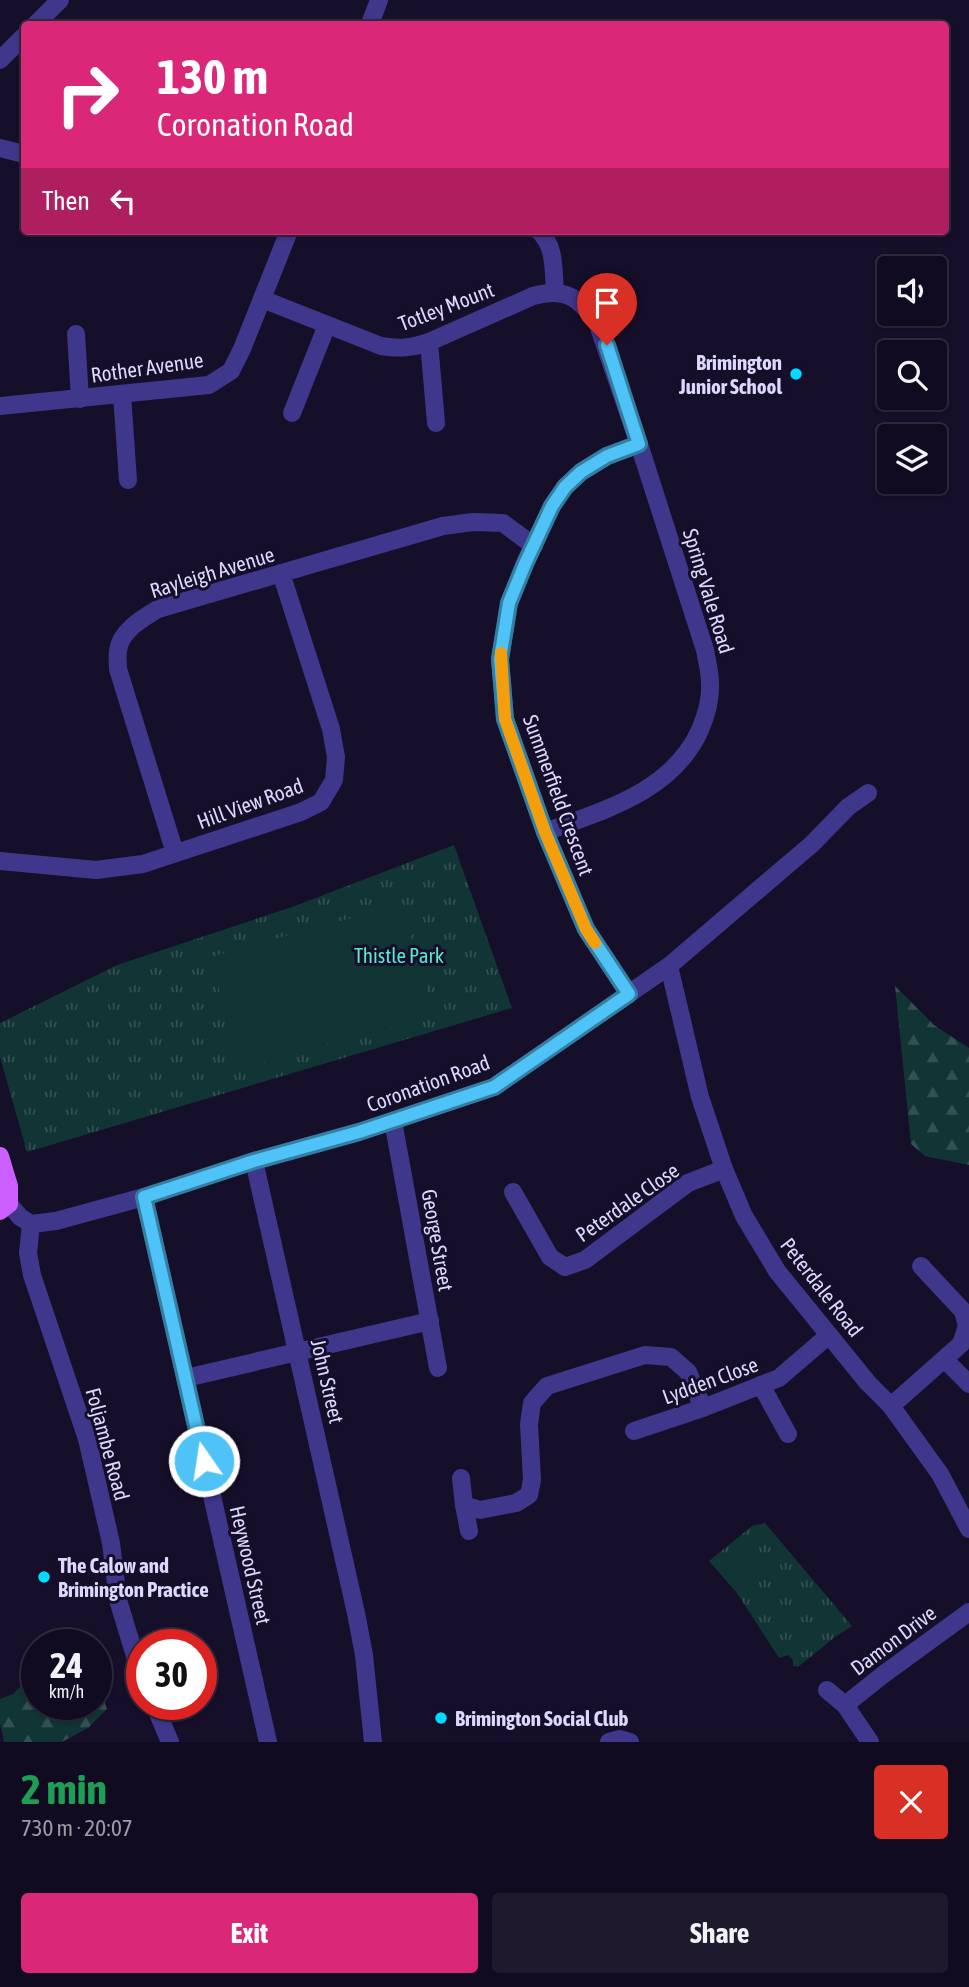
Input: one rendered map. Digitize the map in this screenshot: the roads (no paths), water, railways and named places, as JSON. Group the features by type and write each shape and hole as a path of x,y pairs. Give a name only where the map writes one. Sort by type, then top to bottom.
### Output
{"main road":[{"path":"0,1156 9,1186 4,1208"}],"street":[{"path":"39,21 60,0"},
{"path":"371,21 379,0"},
{"path":"0,60 21,39"},
{"path":"0,148 21,153"},
{"name":"Rother Avenue","path":"0,406 209,385 232,371 287,235"},
{"path":"543,235 552,250 562,294"},
{"name":"Totley Mount","path":"262,299 381,346 399,349 429,342 533,296 549,292 562,294"},
{"name":"Spring Vale Road","path":"545,832 624,801 653,786 674,768 694,744 706,716 710,683 705,650 598,325 586,308 562,294"},
{"path":"292,413 327,325"},
{"path":"76,334 80,399"},
{"path":"429,342 436,423"},
{"path":"122,395 128,480"},
{"name":"Summerfield Crescent","path":"629,994 586,929 545,832 505,719 500,659 509,603 552,506 581,472 607,456 639,444"},
{"name":"Rayleigh Avenue","path":"175,853 118,669 118,648 126,634 141,620 158,609 443,526 473,522 503,523 534,546"},
{"name":"Hill View Road","path":"0,861 96,870 143,864 301,812 321,802 334,780 336,757 331,729 281,573"},
{"name":"Coronation Road","path":"31,1224 55,1221 144,1197 254,1161 359,1132 494,1087 669,965 812,844 848,807 868,793"},
{"name":"Peterdale Road","path":"669,965 700,1097 724,1169 744,1216 777,1271 868,1383 891,1406 963,1503 969,1529"},
{"name":"George Street","path":"393,1121 438,1368"},
{"name":"John Street","path":"254,1161 356,1613 364,1655 373,1742"},
{"name":"Peterdale Close","path":"513,1192 550,1257 565,1268 585,1261 688,1183 724,1169"},
{"name":"Heywood Street","path":"144,1197 268,1741"},
{"path":"4,1208 31,1224"},
{"name":"Foljambe Road","path":"31,1224 28,1253 33,1275 87,1439 111,1543 118,1601 127,1629"},
{"path":"891,1406 961,1344 967,1326 963,1311 921,1266"},
{"path":"186,1378 430,1321"},
{"name":"Lydden Close","path":"634,1431 779,1378 830,1335"},
{"path":"464,1505 480,1510 516,1503 529,1495 532,1480 529,1424 533,1403 547,1386 645,1355 671,1357 688,1372 703,1408"},
{"path":"945,1360 969,1384"},
{"path":"761,1385 788,1434"},
{"path":"461,1478 469,1531"},
{"name":"Damon Drive","path":"845,1705 969,1612"},
{"name":"Damon Drive","path":"827,1690 845,1705 870,1742"},
{"path":"160,1720 170,1742"},
{"path":"609,1742 620,1739 630,1742"}],"place":[{"name":"Brimington Junior School","path":"796,374"},
{"name":"The Calow and Brimington Practice","path":"44,1577"},
{"name":"Brimington Social Club","path":"441,1718"}],"park label":[{"name":"Thistle Park","path":"399,955"}]}
